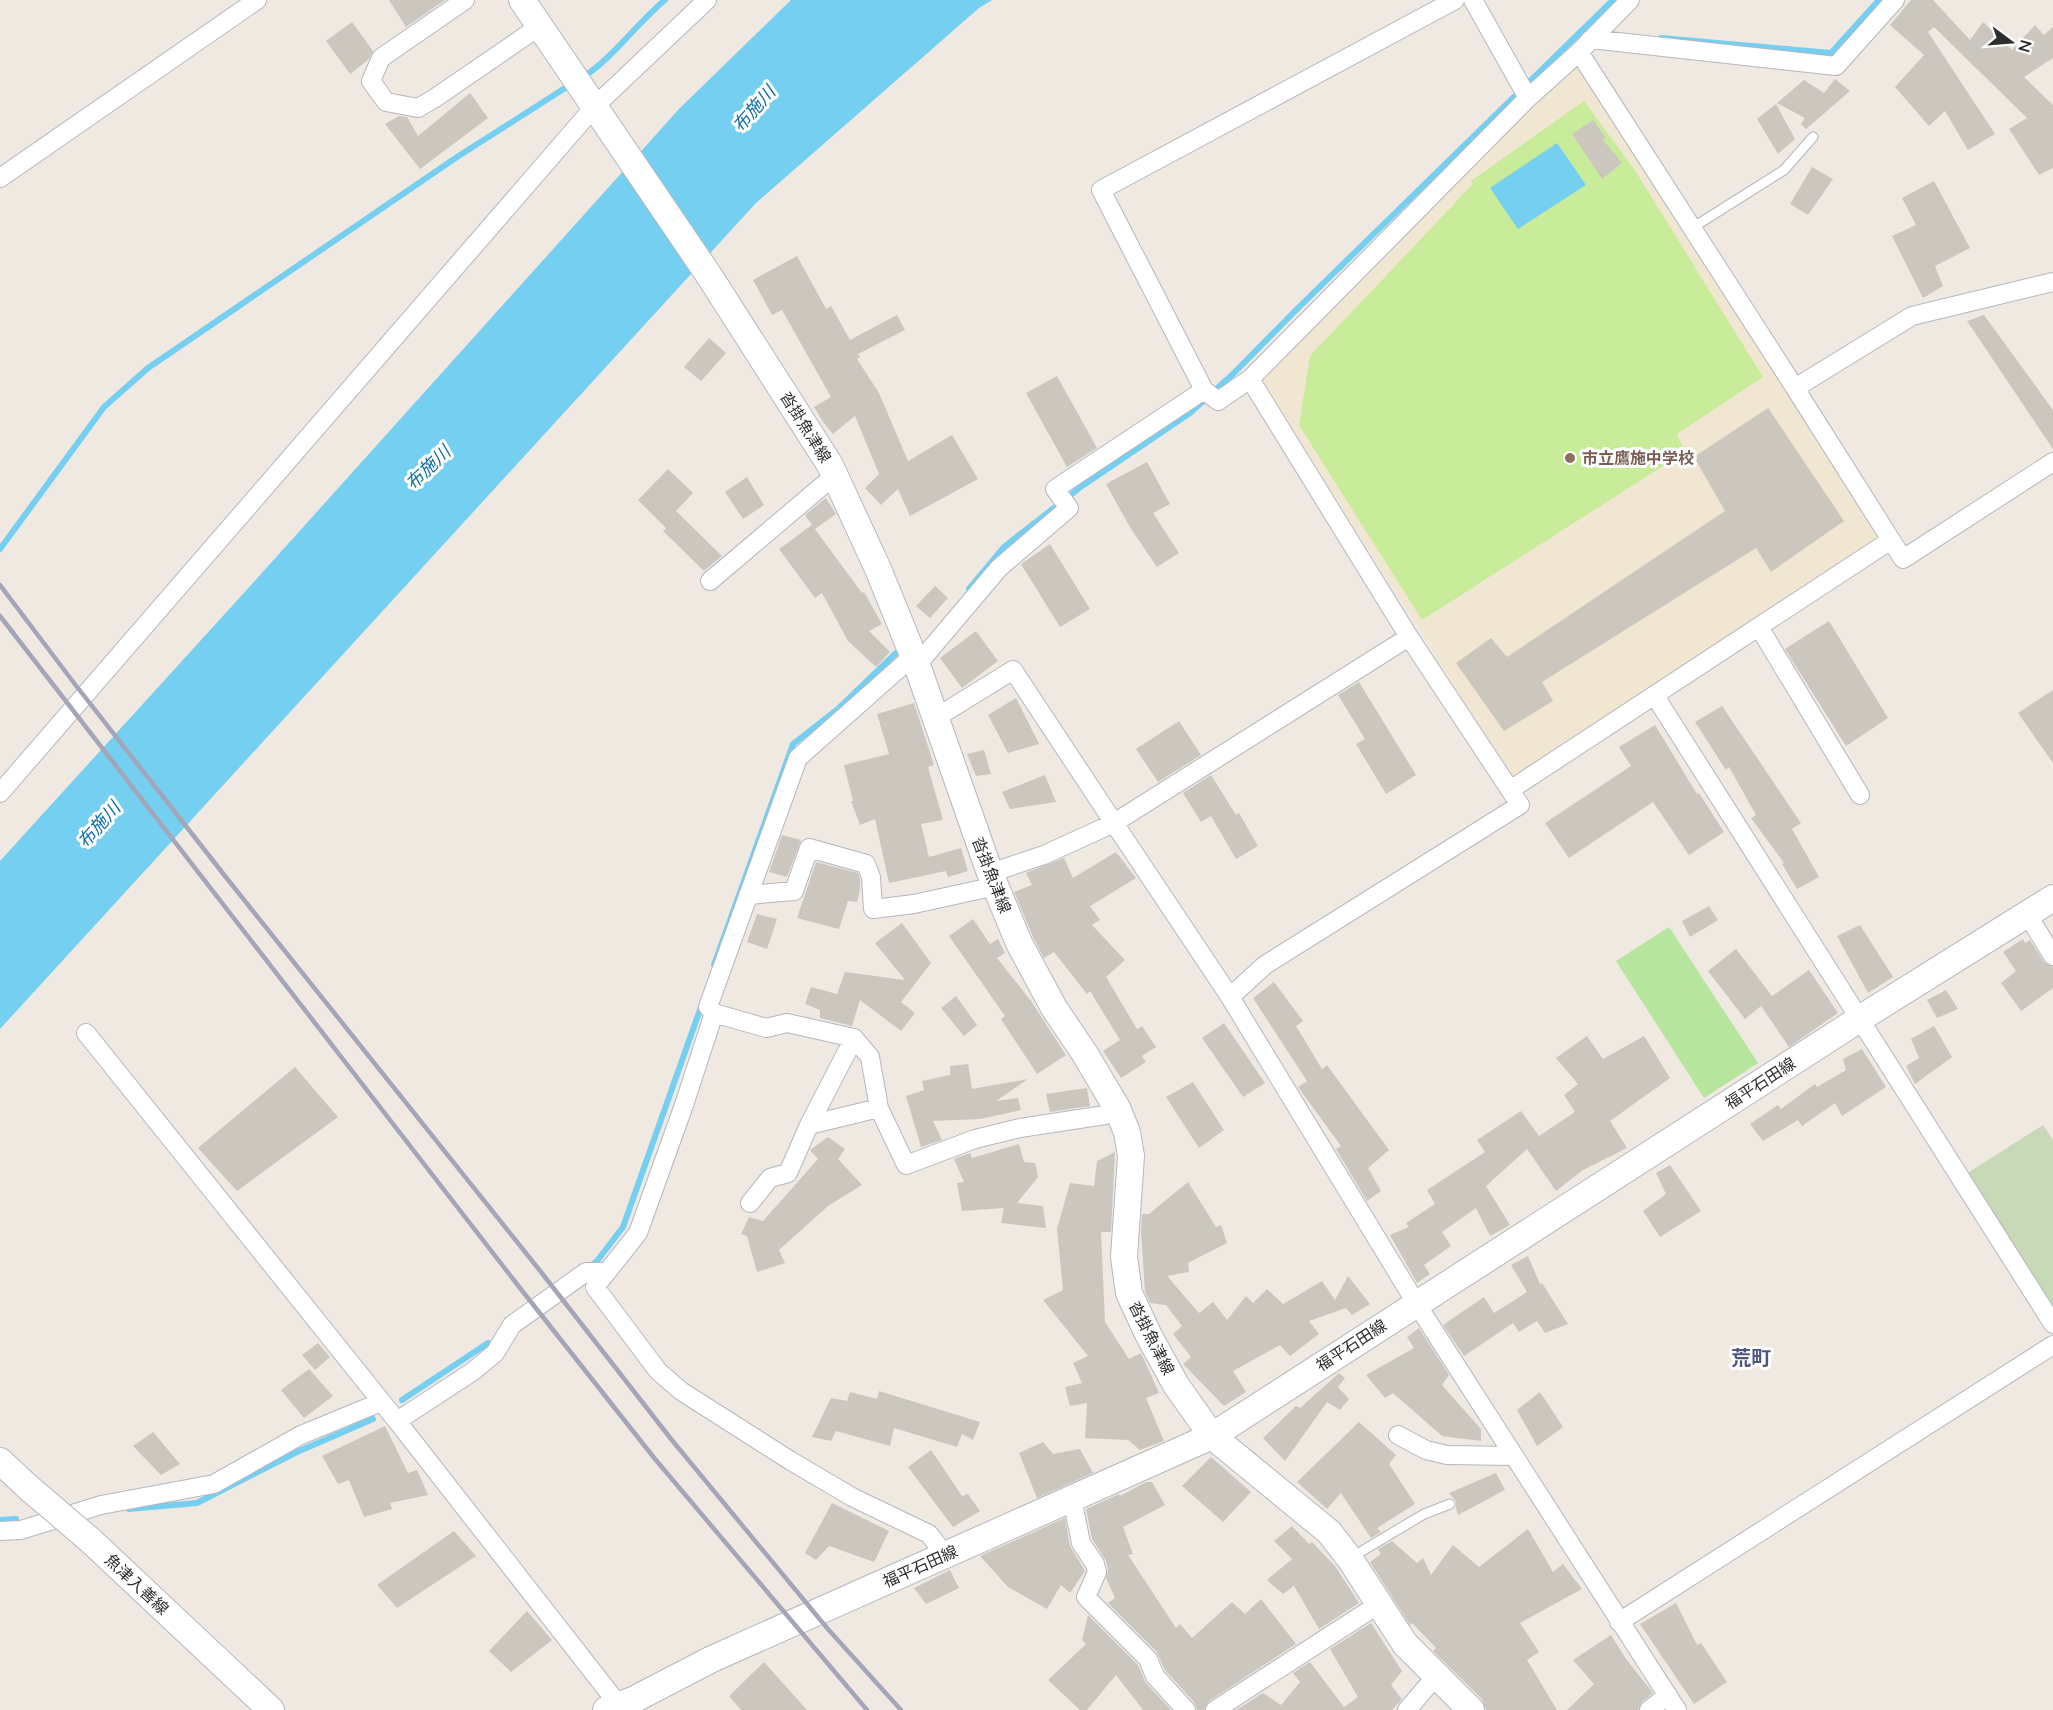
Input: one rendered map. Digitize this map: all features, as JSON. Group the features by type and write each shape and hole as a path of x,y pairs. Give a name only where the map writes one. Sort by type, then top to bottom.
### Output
{"main road":[{"name":"沓掛魚津線","path":"522,0 710,277 835,474 878,569 915,660 993,879 1019,943 1054,1008 1117,1108 1126,1132 1131,1156 1124,1257 1129,1293 1176,1385 1212,1436 1329,1532 1350,1559 1405,1644 1471,1710"},
{"name":"福平石田線","path":"625,1706 712,1659 1212,1436 1861,1018 2053,898"},
{"name":"魚津入善線","path":"0,1461 90,1540 271,1710"}],"street":[{"path":"0,178 257,0"},
{"path":"465,0 381,58 371,81 386,102 418,108 540,26"},
{"path":"0,793 595,106 707,0"},
{"path":"1455,0 1101,190 1204,390 1218,400 1250,379 1528,98 1630,0"},
{"path":"1473,0 1528,98"},
{"path":"1585,45 1836,66 1895,0"},
{"path":"1585,45 1692,228 1903,559 2053,462"},
{"path":"1796,388 1912,316 2053,282"},
{"path":"1230,997 1265,965 1520,805 1409,637 1250,379"},
{"path":"1117,1108 1105,1115 1020,1128 975,1139 906,1165 879,1108 870,1057 854,1038 787,1023 766,1028 714,1013 708,1007 798,758 915,660 999,568 1069,508 1055,489 1204,390"},
{"path":"710,581 835,474"},
{"path":"1510,790 1891,540"},
{"path":"1759,627 1860,795"},
{"path":"748,895 794,891 810,848 866,864 871,877 873,909 914,904 993,879 1114,823 1409,637"},
{"path":"937,717 1013,670 1230,997 1416,1303 1672,1702 1648,1710"},
{"path":"1655,696 2053,1324"},
{"path":"2026,914 2053,956"},
{"path":"714,1013 638,1233 595,1287 658,1371 681,1391 852,1497 929,1534 945,1555"},
{"path":"86,1033 625,1706"},
{"path":"750,1203 770,1178 788,1173 809,1125 854,1038"},
{"path":"809,1125 879,1108"},
{"path":"397,1421 472,1372 495,1353 512,1325 586,1272 607,1272"},
{"path":"1619,1622 2053,1345"},
{"path":"0,1532 21,1530 101,1505 214,1484 301,1435 381,1402"},
{"path":"1398,1435 1426,1450 1447,1455 1514,1456"},
{"path":"1072,1498 1081,1543 1095,1564 1097,1572 1086,1597 1148,1659 1155,1676 1186,1710"},
{"path":"1215,1710 1379,1604"},
{"path":"1407,1710 1436,1676"}],"lane":[{"path":"1692,228 1784,170 1813,137"},
{"path":"1350,1559 1424,1514 1450,1504"}],"shaded area":[{"name":"市立鷹施中学校","path":"1576,65 1880,535 1512,781 1424,635 1260,380 1457,180"}],"green space":[{"path":"1584,101 1634,169 1763,377 1677,434 1685,452 1422,620 1299,425 1310,356 1473,184 1471,181"},
{"path":"1669,927 1758,1063 1704,1098 1616,961"},
{"path":"2043,1125 2053,1140 2053,1311 1966,1174"}],"water":[{"name":"布施川","path":"791,0 992,0 979,8 756,203 0,1029 0,861 679,109"},
{"path":"1557,143 1586,185 1518,229 1490,188"}],"building":[{"path":"389,0 445,0 406,27"},
{"path":"1911,0 1933,0 1970,40 1983,22 2012,50 2035,25 2044,35 2053,27 2053,58 2024,77 2053,105 2053,168 2039,175 2009,129 2027,118 1934,27 1928,32 1995,134 1968,150 1945,111 1929,126 1895,87 1924,55 1890,25"},
{"path":"352,22 373,51 368,60 350,74 326,41"},
{"path":"1835,79 1850,91 1806,129 1801,124 1805,118 1777,103 1804,80 1824,93"},
{"path":"470,93 488,118 420,169 385,124 399,116 407,117 418,136"},
{"path":"1776,104 1795,139 1778,154 1757,119"},
{"path":"1593,120 1606,138 1603,140 1622,163 1602,179 1572,134"},
{"path":"1812,167 1833,179 1808,215 1790,204"},
{"path":"1934,181 1970,248 1935,266 1943,286 1923,298 1892,236 1916,225 1902,198"},
{"path":"797,256 826,309 831,306 850,340 897,315 905,330 858,354 860,357 857,359 879,393 908,461 952,435 978,479 910,516 898,489 881,505 865,488 879,474 855,416 833,434 823,422 814,407 831,397 782,310 772,315 753,280"},
{"path":"1984,315 2053,410 2053,449 1967,321"},
{"path":"709,338 726,353 701,381 684,367"},
{"path":"1057,376 1097,448 1067,467 1026,393"},
{"path":"1768,408 1844,521 1771,572 1756,548 1542,682 1553,701 1504,731 1456,663 1491,638 1507,657 1725,511 1694,457"},
{"path":"1147,462 1170,504 1153,513 1179,553 1157,567 1131,529 1106,484"},
{"path":"668,469 693,493 676,511 722,556 704,571 663,531 666,528 638,500"},
{"path":"747,477 764,505 743,519 725,492"},
{"path":"826,498 836,514 815,529 862,593 864,592 882,624 869,631 890,652 876,667 848,641 822,593 815,598 779,549 812,525 805,515"},
{"path":"1050,544 1090,609 1060,627 1021,564"},
{"path":"935,586 948,598 930,618 916,606"},
{"path":"1829,621 1888,718 1846,746 1785,649"},
{"path":"976,631 998,661 962,688 940,658"},
{"path":"1359,682 1416,775 1386,794 1356,744 1365,739 1338,695"},
{"path":"2053,690 2053,763 2018,713"},
{"path":"1016,698 1039,744 1008,753 988,715"},
{"path":"914,703 934,765 928,767 943,820 921,824 929,857 961,848 968,871 948,877 946,871 889,883 875,819 860,825 851,801 853,801 844,765 889,754 877,714"},
{"path":"1722,706 1801,823 1792,829 1819,877 1797,889 1782,864 1784,863 1751,818 1756,815 1729,767 1726,770 1695,722"},
{"path":"1179,721 1201,755 1158,782 1136,749"},
{"path":"1655,725 1697,794 1699,793 1724,832 1689,855 1653,802 1569,858 1545,823 1631,766 1619,747"},
{"path":"984,750 991,774 976,776 967,754"},
{"path":"1045,775 1056,802 1010,809 1002,792"},
{"path":"1211,775 1236,815 1239,813 1258,846 1236,859 1211,816 1201,822 1183,793"},
{"path":"782,835 801,840 787,877 769,872"},
{"path":"1116,852 1136,878 1090,906 1100,920 1092,925 1125,960 1106,977 1137,1029 1142,1026 1156,1047 1142,1056 1146,1062 1121,1078 1103,1051 1120,1040 1090,991 1087,994 1054,952 1044,958 1014,892 1032,885 1026,873 1028,872 1064,858 1073,878"},
{"path":"816,862 858,873 860,889 857,902 848,901 839,929 797,918"},
{"path":"1709,906 1718,920 1690,937 1682,921"},
{"path":"757,914 777,919 767,949 747,942"},
{"path":"973,919 990,944 998,939 1005,953 997,958 1031,1001 1066,1055 1037,1074 1001,1019 1005,1016 949,936"},
{"path":"902,923 931,963 901,1002 915,1013 901,1031 860,1000 852,1026 820,1018 820,1010 805,1004 811,987 837,994 845,972 905,980 875,943"},
{"path":"1860,925 1893,977 1868,993 1837,936"},
{"path":"2023,939 2025,943 2030,940 2044,962 2053,967 2053,988 2021,1011 2001,983 2016,971 2003,952"},
{"path":"1736,949 1772,996 1809,970 1838,1013 1789,1047 1761,1006 1745,1019 1708,971"},
{"path":"1274,982 1303,1021 1296,1026 1322,1069 1327,1065 1389,1150 1368,1168 1381,1191 1367,1201 1336,1149 1341,1146 1298,1087 1307,1081 1253,998"},
{"path":"1946,990 1958,1009 1937,1018 1927,1000"},
{"path":"956,996 977,1025 964,1036 941,1008"},
{"path":"1224,1023 1265,1083 1243,1097 1202,1038"},
{"path":"1934,1026 1952,1057 1915,1084 1906,1066 1919,1058 1911,1039"},
{"path":"1587,1036 1603,1059 1644,1036 1670,1078 1610,1121 1627,1148 1583,1170 1556,1191 1527,1149 1486,1186 1510,1225 1490,1236 1476,1208 1442,1232 1451,1246 1424,1265 1430,1274 1417,1283 1390,1235 1409,1227 1406,1223 1435,1204 1427,1190 1485,1152 1477,1140 1521,1111 1539,1136 1575,1112 1564,1095 1578,1084 1556,1058"},
{"path":"1862,1049 1886,1087 1842,1116 1835,1103 1802,1126 1798,1120 1763,1141 1750,1124 1778,1105 1781,1109 1815,1084 1817,1087 1846,1070 1843,1059"},
{"path":"968,1064 972,1089 1028,1079 996,1101 1018,1098 1021,1110 980,1119 933,1121 942,1140 921,1147 906,1096 924,1090 922,1081 950,1075 950,1066"},
{"path":"295,1067 338,1117 237,1191 198,1148"},
{"path":"1193,1082 1224,1130 1199,1148 1166,1097"},
{"path":"1087,1088 1090,1106 1050,1112 1046,1094"},
{"path":"828,1137 845,1149 838,1159 862,1185 828,1206 779,1250 785,1263 757,1272 747,1236 741,1234 749,1217 763,1221 818,1159 810,1150"},
{"path":"1019,1144 1024,1162 1035,1163 1038,1177 1017,1203 1043,1206 1046,1228 1001,1223 1004,1208 962,1211 957,1183 964,1182 954,1159 970,1153 972,1158"},
{"path":"1115,1152 1111,1232 1101,1232 1105,1322 1129,1359 1141,1353 1159,1393 1146,1398 1164,1441 1140,1450 1128,1440 1085,1438 1087,1403 1070,1406 1065,1387 1082,1383 1073,1363 1088,1356 1043,1300 1063,1290 1057,1229 1070,1183 1094,1186 1097,1161"},
{"path":"1670,1165 1701,1211 1660,1237 1643,1211 1666,1194 1656,1173"},
{"path":"1188,1182 1216,1227 1221,1225 1227,1243 1188,1263 1189,1272 1167,1276 1199,1313 1213,1302 1227,1320 1246,1296 1253,1303 1267,1289 1283,1304 1322,1281 1335,1300 1348,1276 1370,1304 1352,1315 1346,1308 1309,1321 1319,1334 1290,1356 1280,1345 1233,1371 1246,1392 1224,1406 1183,1364 1191,1357 1173,1334 1182,1326 1166,1305 1150,1303 1145,1291 1142,1214 1149,1214"},
{"path":"1528,1256 1540,1284 1542,1283 1568,1324 1545,1333 1537,1321 1519,1332 1513,1323 1464,1356 1443,1325 1484,1297 1494,1313 1527,1292 1511,1265"},
{"path":"1419,1328 1449,1375 1442,1385 1481,1429 1481,1441 1442,1436 1393,1393 1385,1398 1366,1375 1414,1348 1407,1337"},
{"path":"318,1343 330,1357 315,1370 302,1355"},
{"path":"309,1369 333,1396 304,1418 281,1390"},
{"path":"1339,1373 1345,1378 1338,1387 1349,1399 1340,1410 1327,1402 1285,1461 1263,1438 1296,1406 1300,1408"},
{"path":"879,1391 980,1422 973,1440 962,1434 957,1447 894,1428 890,1446 836,1431 831,1441 812,1437 831,1398 847,1401 850,1392 877,1399"},
{"path":"1540,1392 1563,1427 1537,1446 1517,1410"},
{"path":"1359,1422 1396,1455 1389,1464 1415,1504 1377,1528 1381,1532 1371,1538 1341,1493 1327,1509 1297,1482"},
{"path":"385,1426 408,1473 417,1470 428,1495 390,1503 392,1509 364,1517 349,1480 338,1484 322,1456"},
{"path":"153,1432 180,1464 161,1475 133,1446"},
{"path":"1043,1442 1053,1454 1080,1449 1093,1473 1037,1498 1019,1453"},
{"path":"931,1450 962,1496 968,1494 980,1511 953,1527 908,1467"},
{"path":"1211,1457 1251,1492 1223,1522 1182,1486"},
{"path":"1496,1473 1505,1490 1458,1515 1456,1501 1449,1493"},
{"path":"1146,1482 1152,1482 1165,1505 1123,1527 1133,1554 1128,1555 1176,1628 1180,1624 1192,1638 1232,1602 1245,1614 1261,1599 1296,1644 1209,1701 1204,1710 1197,1710 1194,1702 1165,1670 1156,1651 1108,1603 1115,1598 1106,1578 1108,1570 1106,1561 1092,1539 1086,1509 1119,1494 1120,1496"},
{"path":"832,1503 889,1531 874,1562 829,1546 816,1560 805,1553"},
{"path":"1065,1518 1070,1546 1085,1571 1070,1593 1061,1585 1047,1609 1008,1587 980,1556"},
{"path":"1292,1526 1309,1544 1312,1542 1335,1566 1359,1603 1319,1629 1294,1586 1283,1594 1267,1580 1292,1559 1274,1541"},
{"path":"1528,1529 1553,1572 1563,1564 1582,1589 1520,1623 1539,1652 1527,1660 1557,1710 1486,1710 1482,1699 1433,1651 1436,1648 1412,1623 1410,1625 1370,1562 1381,1554 1378,1549 1392,1541 1417,1563 1423,1558 1431,1575 1453,1545 1479,1567"},
{"path":"454,1531 476,1556 397,1608 377,1585"},
{"path":"950,1570 959,1588 926,1604 914,1588"},
{"path":"1676,1603 1697,1645 1701,1643 1727,1682 1694,1704 1640,1624"},
{"path":"527,1611 552,1640 511,1672 489,1651"},
{"path":"1088,1615 1138,1665 1146,1683 1171,1710 1143,1710 1116,1675 1087,1710 1080,1710 1048,1680 1086,1644 1082,1640"},
{"path":"1371,1623 1402,1671 1391,1685 1402,1699 1392,1710 1236,1710 1263,1693 1281,1705 1300,1682 1293,1673 1310,1662 1344,1707 1358,1697 1330,1649"},
{"path":"1611,1635 1626,1659 1653,1693 1642,1702 1638,1710 1567,1710 1594,1684 1573,1660"},
{"path":"764,1662 807,1710 741,1710 729,1696"}],"waterway":[{"path":"582,78 594,70 665,0"},
{"path":"969,589 1004,547 1082,486 1190,413 1233,374 1613,0"},
{"path":"1661,38 1831,53 1879,0"},
{"path":"0,549 104,407 148,368 457,157 573,83"},
{"path":"714,965 793,744 839,708 896,653"},
{"path":"591,1266 623,1227 702,1004"},
{"path":"402,1400 488,1343"},
{"path":"129,1509 197,1503 297,1452 373,1419"},
{"path":"0,1520 16,1519"}],"railway":[{"path":"0,585 225,876 671,1439 827,1628 901,1710"},
{"path":"0,616 655,1459 867,1710"}],"place":[{"name":"市立鷹施中学校","path":"1570,458"}],"district":[{"name":"荒町","path":"1751,1358"}]}
